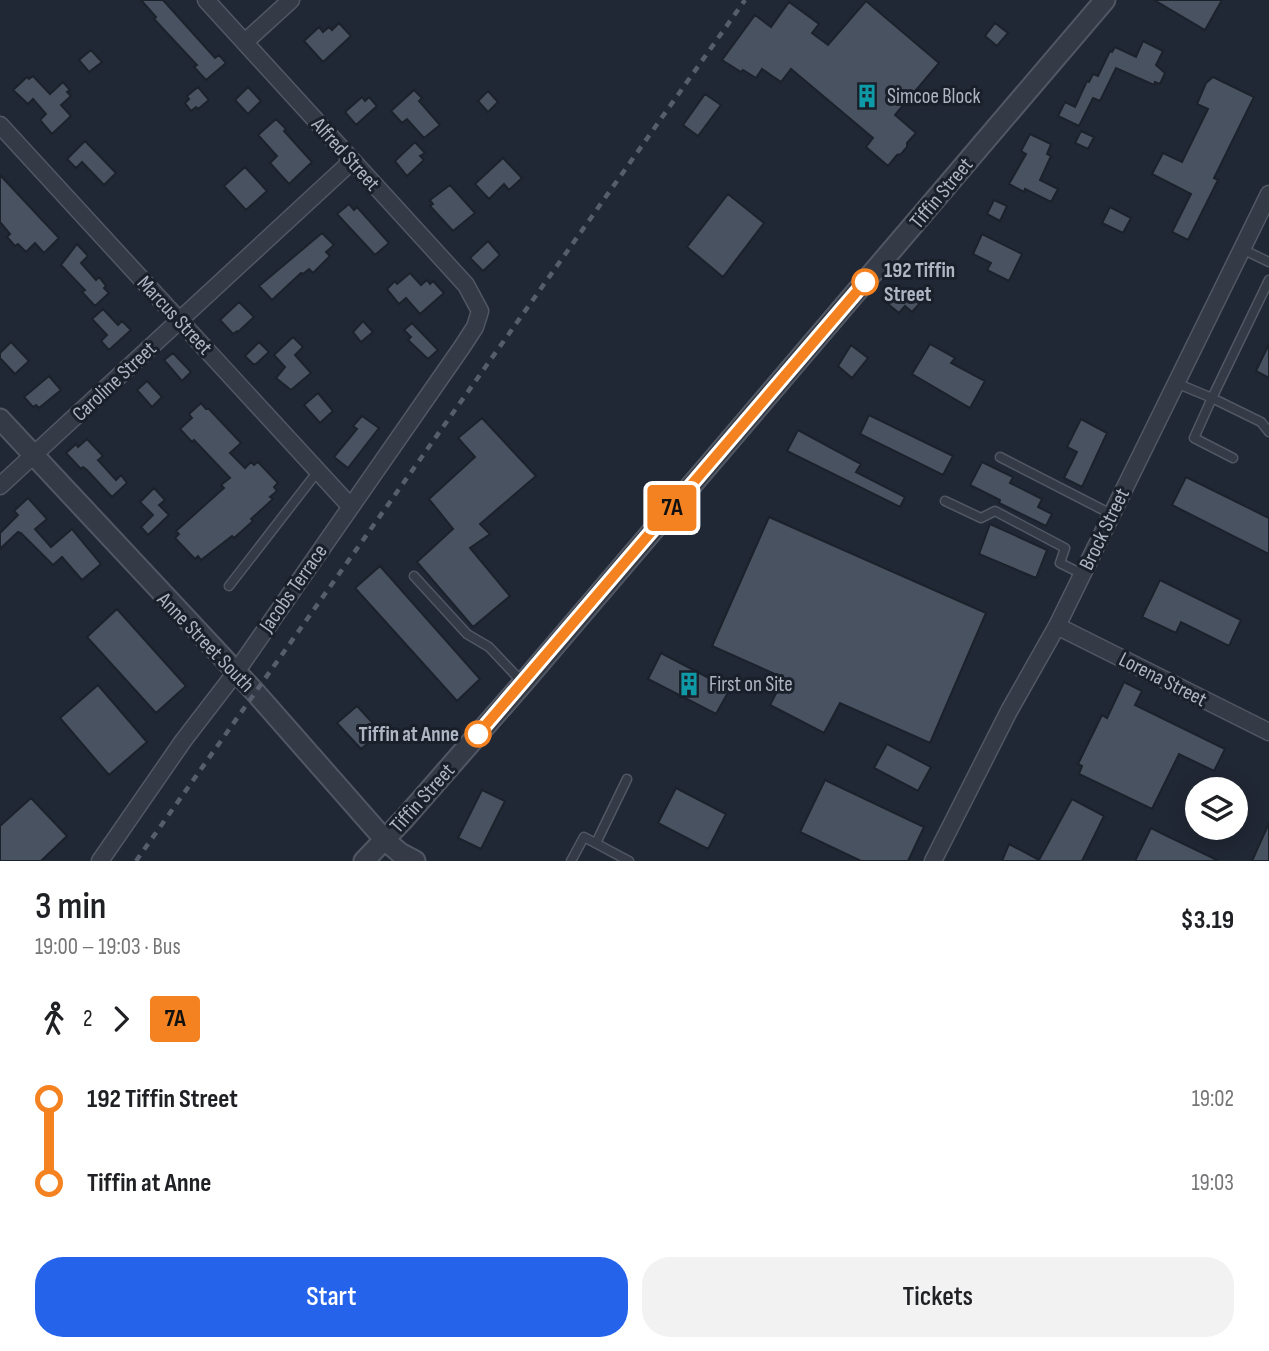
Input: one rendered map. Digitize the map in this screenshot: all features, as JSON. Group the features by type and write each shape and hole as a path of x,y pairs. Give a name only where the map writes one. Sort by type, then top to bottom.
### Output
{"street":[{"name":"Alfred Street","path":"206,0 466,285 480,311"},
{"path":"245,42 291,0"},
{"name":"Tiffin Street","path":"364,861 523,683 1105,0"},
{"name":"Marcus Street","path":"0,125 350,506"},
{"name":"Caroline Street","path":"0,486 352,161"},
{"name":"Brock Street","path":"933,861 1009,711 1058,626 1269,194"},
{"name":"Jacobs Terrace","path":"100,861 183,741 236,672 462,347 475,327 480,311"},
{"name":"Anne Street South","path":"0,419 236,672 385,840 415,861"},
{"name":"Lorena Street","path":"1058,626 1269,732"}],"lane":[{"path":"1242,249 1269,262"},
{"path":"1233,458 1194,438 1269,280"},
{"path":"1176,383 1261,422 1269,432"},
{"path":"1000,457 1111,514"},
{"path":"229,586 318,471"},
{"path":"945,501 981,518 995,511 1065,548 1060,563 1082,574"},
{"path":"414,576 467,634 489,647 523,683"},
{"path":"596,843 627,779"},
{"path":"572,861 584,837 629,861"}],"building":[{"path":"141,0 163,0 215,58 219,55 226,63 206,80 194,67 197,65 154,19 156,17"},
{"path":"1154,0 1222,0 1205,30"},
{"name":"Simcoe Block","path":"866,1 939,63 895,115 916,133 907,143 907,147 888,166 866,147 873,138 791,69 781,82 762,69 756,78 722,60 755,15 771,27 789,2 819,24 812,33 828,45"},
{"path":"339,23 351,36 323,62 304,41 319,27 323,32 329,27 332,30"},
{"path":"995,23 1008,33 997,46 985,36"},
{"path":"1143,41 1163,51 1156,65 1165,73 1160,84 1155,82 1154,85 1116,68 1100,101 1093,98 1079,126 1058,116 1065,102 1075,107 1087,81 1089,82 1093,74 1098,76 1110,51 1115,47 1136,57"},
{"path":"91,50 102,62 89,72 79,60"},
{"path":"33,76 50,94 63,82 70,90 67,92 71,96 61,105 71,116 52,134 40,120 46,114 33,99 28,104 13,90 27,77 29,79"},
{"path":"1213,77 1254,97 1214,178 1218,180 1188,240 1172,232 1191,194 1152,174 1163,153 1182,162 1208,109 1197,104 1206,83"},
{"path":"198,87 209,100 191,111 185,103 189,99 187,96"},
{"path":"248,87 261,101 248,114 235,100"},
{"path":"414,90 422,98 419,101 440,125 424,138 407,119 402,123 391,111"},
{"path":"488,91 498,102 488,112 478,101"},
{"path":"705,94 721,105 698,136 683,125"},
{"path":"362,97 365,101 369,97 377,106 356,125 345,112"},
{"path":"276,119 312,162 289,184 270,163 277,156 258,135"},
{"path":"1081,131 1094,137 1088,149 1075,143"},
{"path":"1030,134 1051,144 1047,154 1051,156 1040,180 1058,189 1051,202 1009,184 1026,154 1021,151"},
{"path":"85,141 116,173 104,185 82,162 76,168 67,159"},
{"path":"415,142 425,153 420,156 424,160 407,176 395,161"},
{"path":"503,158 522,178 509,190 504,184 489,199 475,184"},
{"path":"245,167 267,191 246,210 224,186"},
{"path":"0,175 59,238 44,253 35,243 26,252 18,244 15,246 7,237 10,234 0,222"},
{"path":"450,185 475,213 453,231 430,206 433,204 430,200"},
{"path":"728,194 764,223 723,277 687,247"},
{"path":"994,200 1007,206 1000,221 987,214"},
{"path":"349,204 354,210 357,207 389,243 375,255 337,214"},
{"path":"1110,207 1131,218 1123,233 1102,223"},
{"path":"322,233 334,245 326,252 330,256 313,273 309,269 301,273 272,300 259,286"},
{"path":"982,234 1022,254 1009,281 987,270 991,263 973,254"},
{"path":"488,241 500,255 483,271 470,258"},
{"path":"77,244 88,256 81,263 96,280 99,277 109,293 95,306 82,292 85,290 61,265"},
{"path":"410,273 421,285 427,280 430,284 433,281 444,293 420,314 406,298 399,304 387,289"},
{"path":"893,286 906,297 910,292 922,301 912,312 905,306 899,313 882,299"},
{"path":"239,302 254,317 233,334 220,320"},
{"path":"103,309 118,325 122,321 131,330 109,350 101,341 107,335 92,319"},
{"path":"363,321 373,332 361,342 353,332"},
{"path":"412,323 438,350 428,359 408,340 411,337 404,330"},
{"path":"293,337 303,347 295,355 311,373 291,390 276,378 285,367 274,355"},
{"path":"11,342 29,361 15,374 0,358 0,353"},
{"path":"259,342 269,352 253,364 245,356"},
{"path":"930,344 955,358 951,363 985,381 970,408 912,374"},
{"path":"1269,344 1269,378 1256,371"},
{"path":"851,345 868,358 852,378 838,366"},
{"path":"173,353 191,372 182,381 164,360"},
{"path":"49,376 61,390 39,408 36,405 33,407 24,397"},
{"path":"147,381 162,397 152,407 137,390"},
{"path":"318,393 333,411 320,423 304,405"},
{"path":"201,403 241,443 230,453 245,468 251,462 254,465 258,462 278,483 274,487 277,491 270,497 273,499 251,519 253,521 234,538 232,536 201,560 198,556 195,559 175,538 179,534 176,531 224,488 221,485 230,478 180,429 192,418 189,414"},
{"path":"869,415 953,456 943,475 860,434"},
{"path":"362,416 379,428 348,468 334,457 357,429 353,426"},
{"path":"482,418 536,476 480,524 490,534 470,548 510,596 473,627 417,562 453,529 429,499 475,457 458,438"},
{"path":"1081,419 1107,433 1082,487 1064,478 1077,452 1067,447"},
{"path":"798,430 861,464 856,472 905,497 900,507 787,451"},
{"path":"87,439 103,456 98,460 116,480 121,475 127,483 112,497 87,470 83,467 81,469 66,453"},
{"path":"982,462 1013,477 1010,483 1042,499 1038,507 1052,514 1046,526 970,485"},
{"path":"1186,477 1269,518 1269,554 1172,505"},
{"path":"154,488 165,500 159,505 169,515 148,535 141,527 153,515 140,502"},
{"path":"28,498 47,519 35,529 51,547 72,529 101,564 82,580 62,557 53,565 18,532 0,549 0,533 18,515 14,511"},
{"path":"769,517 986,613 930,743 840,703 824,733 770,705 784,678 712,646"},
{"path":"990,524 1047,550 1036,578 979,554"},
{"path":"380,566 480,679 457,701 355,588"},
{"path":"1160,580 1241,620 1229,646 1181,622 1176,633 1142,617"},
{"path":"117,609 186,686 156,713 87,637"},
{"name":"First on Site","path":"661,653 730,689 716,714 648,679"},
{"path":"1124,682 1142,691 1135,705 1225,749 1214,771 1179,754 1152,809 1079,774 1082,766 1078,764 1102,715 1107,718"},
{"path":"98,685 147,742 109,775 60,718"},
{"path":"357,706 381,732 361,749 337,723"},
{"path":"887,744 931,767 918,791 874,768"},
{"path":"825,780 924,827 908,861 861,861 800,832"},
{"path":"676,788 726,814 708,849 658,823"},
{"path":"482,790 505,801 481,849 458,838"},
{"path":"31,798 67,836 41,861 0,861 0,826"},
{"path":"1072,799 1104,816 1082,861 1002,861 1009,844 1039,860"},
{"path":"1269,823 1269,861 1252,861"},
{"path":"1151,828 1165,835 1219,861 1135,861"}],"railway":[{"path":"136,861 745,0"}],"bus line":[{"name":"7A","path":"478,734 865,282"}],"place":[{"name":"Simcoe Block","path":"867,96"},
{"name":"192 Tiffin Street","path":"865,282"},
{"name":"First on Site","path":"689,684"},
{"name":"Tiffin at Anne","path":"478,734"}]}
